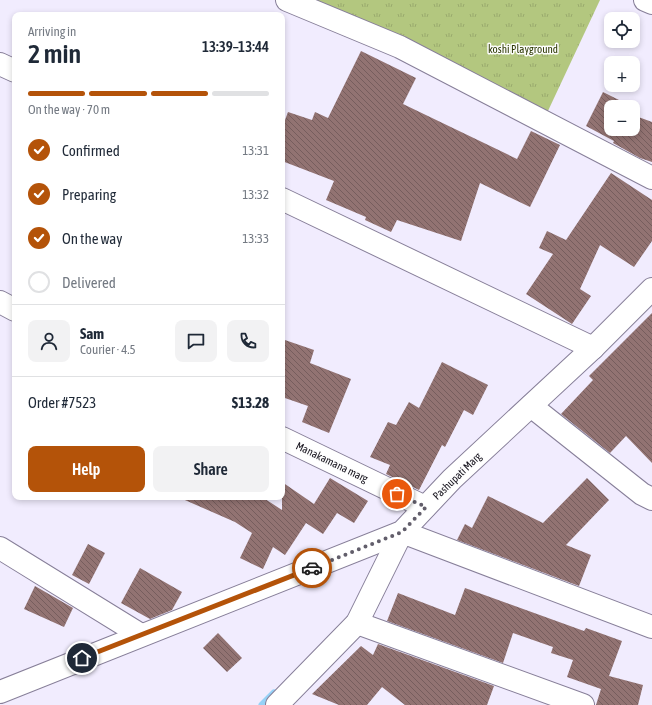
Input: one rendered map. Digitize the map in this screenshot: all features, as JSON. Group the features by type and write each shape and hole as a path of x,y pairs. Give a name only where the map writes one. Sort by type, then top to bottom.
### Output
{"street":[{"path":"287,0 400,47 652,178"},
{"path":"645,0 652,3"},
{"path":"0,64 12,70"},
{"path":"285,200 593,348"},
{"name":"Pashupati Marg","path":"0,692 402,532 452,479 593,348 652,289"},
{"path":"0,302 12,308"},
{"path":"531,406 642,494 652,499"},
{"name":"Manakamana marg","path":"285,439 426,507"},
{"path":"277,705 357,623 402,532 652,627"},
{"path":"0,548 141,635"},
{"path":"357,623 583,705"}],"green space":[{"name":"koshi Playground","path":"294,0 600,0 547,113"}],"building":[{"path":"361,51 416,78 403,104 517,159 531,131 560,145 530,207 480,183 461,241 397,220 391,232 365,220 366,217 326,200 334,181 285,162 285,120 288,112 312,120 315,112 328,118"},
{"path":"603,92 619,100 604,100 604,136 586,126"},
{"path":"640,118 652,122 652,162 640,158 613,143 614,141 605,136 640,136"},
{"path":"611,173 652,200 652,241 634,267 600,245 580,289 591,296 572,324 526,294 553,254 539,248 547,231 566,240"},
{"path":"652,313 652,463 626,436 610,453 561,414 593,380 589,376"},
{"path":"285,340 314,350 310,363 351,379 329,433 302,422 308,406 285,398"},
{"path":"442,362 488,385 473,415 464,410 445,447 442,445 419,490 386,474 390,465 370,457 388,422 396,425 409,402 419,408"},
{"path":"330,478 368,501 354,523 337,513 323,534 306,523 285,555 273,547 263,569 240,558 252,533 235,522 185,500 267,500 282,510 282,500 285,500 285,484 314,504"},
{"path":"587,478 609,500 566,545 591,555 579,586 457,540 465,524 472,528 488,496 543,523"},
{"path":"88,544 105,553 89,584 72,575"},
{"path":"140,568 182,592 172,610 150,619 121,603"},
{"path":"35,586 73,608 64,627 24,609"},
{"path":"465,588 584,631 586,628 622,641 609,676 643,685 638,705 596,705 601,689 567,677 573,660 551,653 553,647 513,633 503,663 387,621 398,593 455,615"},
{"path":"218,633 242,658 227,672 203,648"},
{"path":"378,644 494,686 487,705 405,705 382,687 367,705 339,705 312,694 361,646 373,655"}],"waterway":[{"path":"262,705 274,693"}],"way so far":[{"path":"312,568 402,532 426,507 397,494"}],"route":[{"path":"82,658 312,568"}]}
